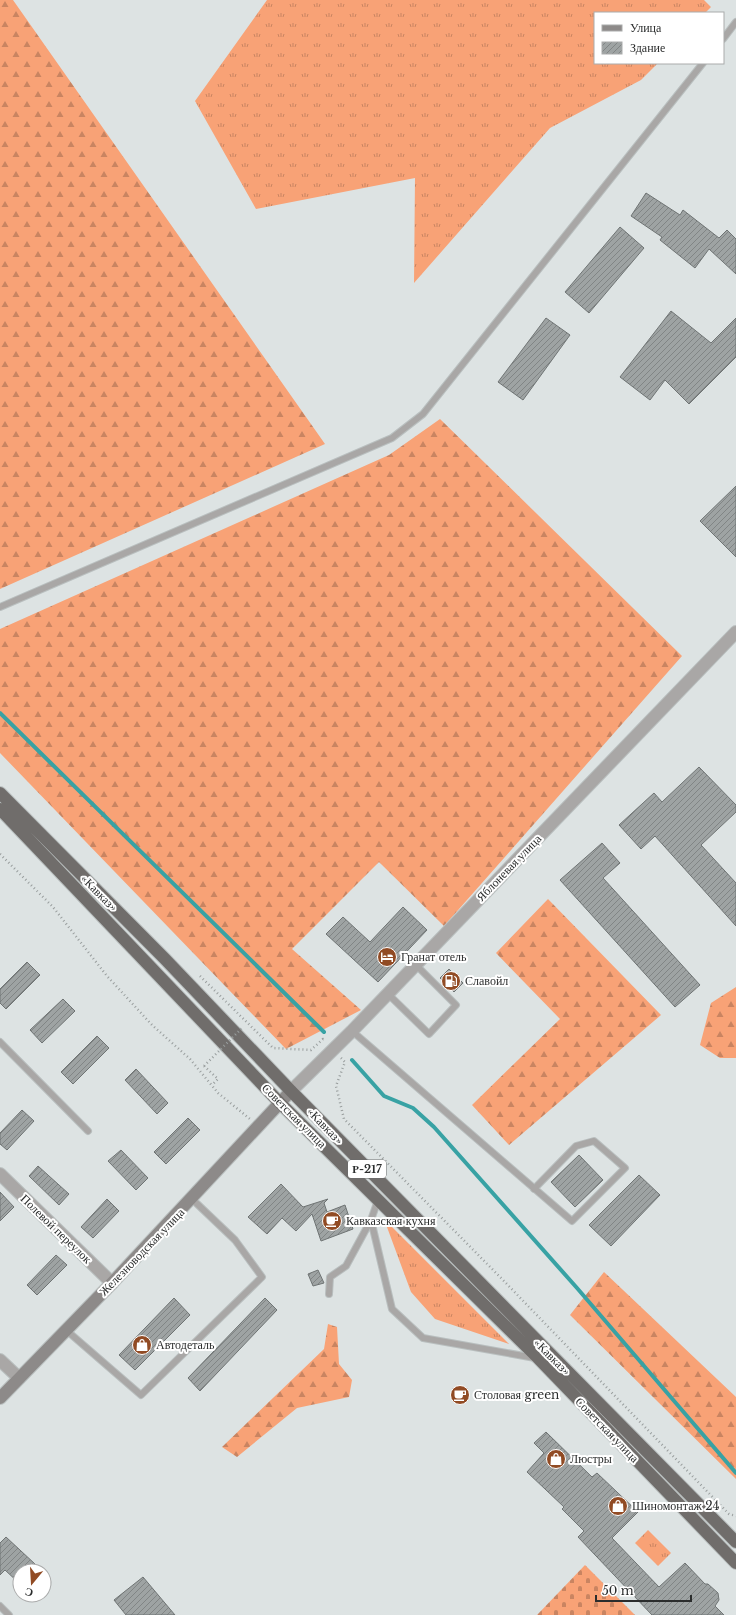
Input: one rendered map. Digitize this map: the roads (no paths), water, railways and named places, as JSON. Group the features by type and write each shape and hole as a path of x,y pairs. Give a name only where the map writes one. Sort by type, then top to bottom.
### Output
{"highway":[{"name":"«Кавказ»","path":"0,793 165,959 291,1091 736,1542"},
{"name":"Советская улица","path":"0,809 280,1103 538,1358 736,1562"}],"main road":[{"name":"Яблоневая улица","path":"280,1103 291,1091"},
{"name":"Железноводская улица","path":"0,1398 192,1199 280,1103"}],"street":[{"name":"Яблоневая улица","path":"291,1091 388,994 736,632"},
{"name":"Полевой переулок","path":"0,1174 112,1283"},
{"path":"0,1360 19,1378"}],"lane":[{"path":"724,38 736,22"},
{"path":"0,607 392,438 423,414 703,64"},
{"path":"388,994 429,1034 456,1005 416,965"},
{"path":"352,1031 572,1221 625,1168 594,1141 576,1146 534,1188"},
{"path":"0,1042 88,1130"},
{"path":"66,1330 141,1395 262,1277 235,1240 192,1199"},
{"path":"329,1294 330,1277 346,1266 371,1220 378,1200"},
{"path":"371,1220 392,1309 423,1338 538,1358"},
{"path":"0,1606 9,1615"}],"waterway":[{"path":"0,713 324,1032"},
{"path":"352,1060 384,1096 413,1108 434,1127 577,1288 736,1473"}],"place":[{"name":"Гранат отель","path":"387,957"},
{"name":"Славойл","path":"451,981"},
{"name":"Кавказская кухня","path":"332,1221"},
{"name":"Автодеталь","path":"142,1345"},
{"name":"Столовая green","path":"460,1395"},
{"name":"Люстры","path":"556,1459"},
{"name":"Шиномонтаж 24","path":"618,1506"}]}
